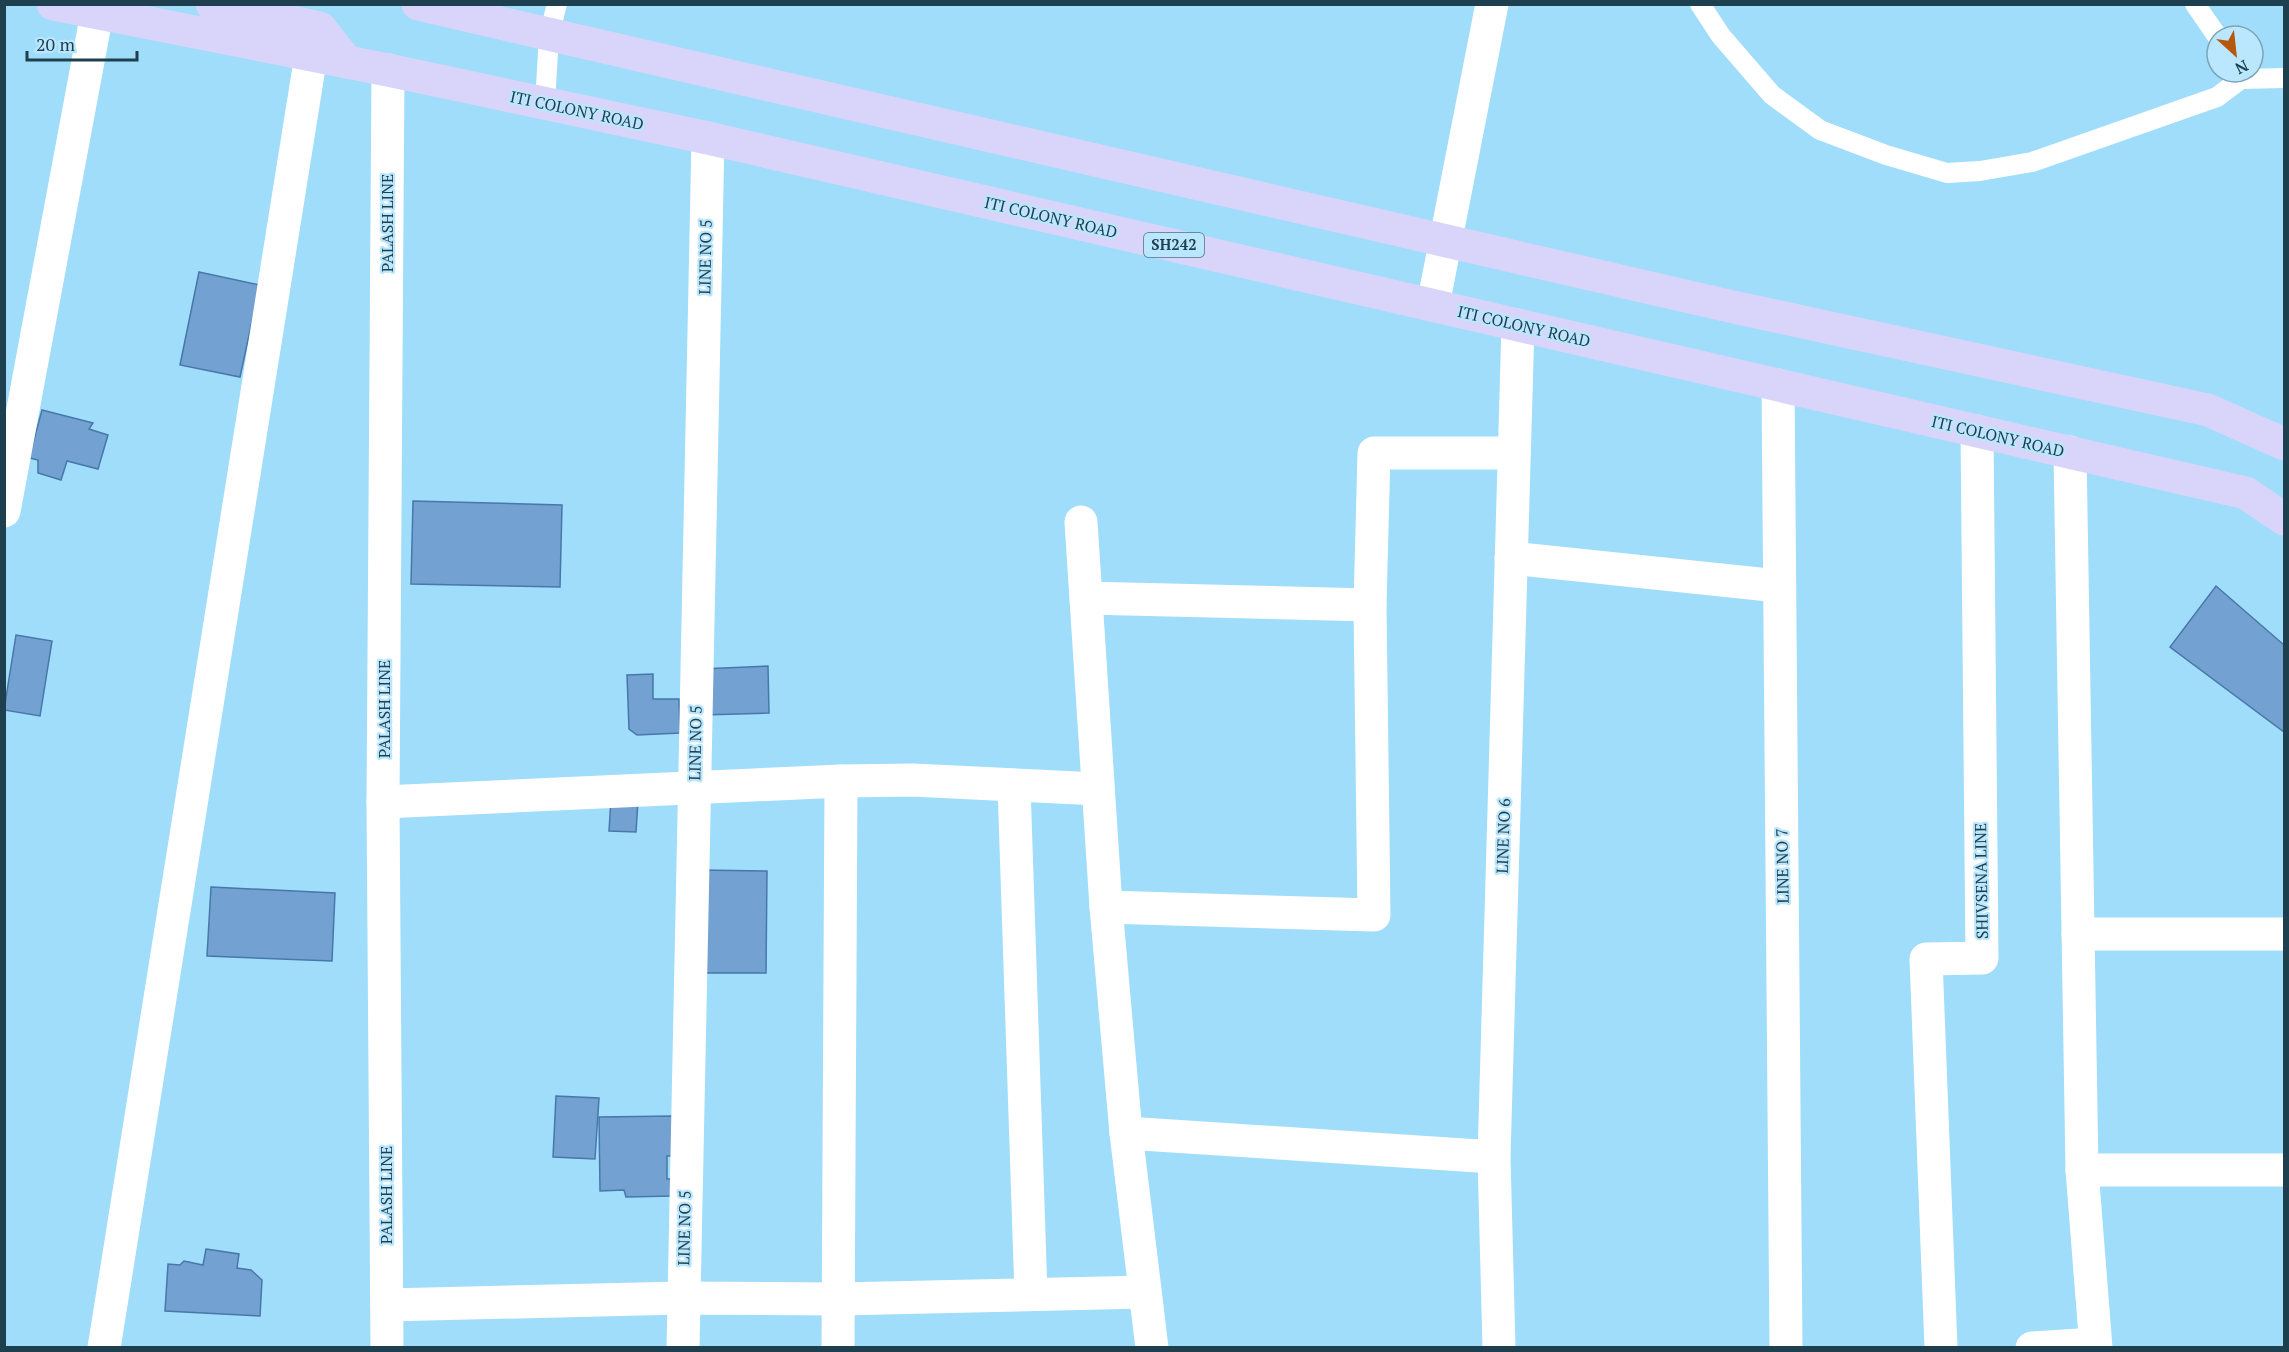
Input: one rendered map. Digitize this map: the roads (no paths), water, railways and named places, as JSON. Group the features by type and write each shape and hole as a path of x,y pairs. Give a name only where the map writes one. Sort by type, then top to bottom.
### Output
{"main road":[{"name":"ITI COLONY ROAD","path":"53,4 388,70 708,138 2070,452 2246,494 2284,519"},
{"path":"212,4 320,28 347,62"},
{"path":"418,4 553,20 1447,242 2208,410 2284,444"}],"street":[{"path":"1433,305 1492,4"},
{"path":"4,511 97,13"},
{"path":"104,1347 311,55"},
{"name":"PALASH LINE","path":"387,1347 383,802 388,70"},
{"name":"LINE NO 5","path":"683,1347 682,1298 708,138"},
{"name":"LINE NO 6","path":"1499,1347 1494,1157 1518,325"},
{"name":"LINE NO 7","path":"1778,385 1786,1347"},
{"name":"SHIVSENA LINE","path":"1941,1347 1926,959 1982,958 1977,431"},
{"path":"2032,1347 2095,1346 2082,1170 2070,452"},
{"path":"1106,907 1374,915 1371,605 1374,453 1514,453"},
{"path":"1081,522 1106,907 1126,1133 1152,1347"},
{"path":"1511,558 1779,586"},
{"path":"1086,598 1371,605"},
{"path":"383,802 913,780 1098,789"},
{"path":"838,1347 841,782"},
{"path":"1014,786 1031,1294"},
{"path":"2078,934 2284,934"},
{"path":"1126,1133 1494,1157"},
{"path":"2082,1170 2284,1170"},
{"path":"387,1305 682,1298 839,1299 1145,1292"}],"lane":[{"path":"1700,4 1721,36 1772,95 1820,130 1886,155 1947,173 1980,171 2032,162 2217,97 2231,84"},
{"path":"2195,4 2209,24"},
{"path":"545,103 553,20"},
{"path":"2265,77 2284,78"}]}
